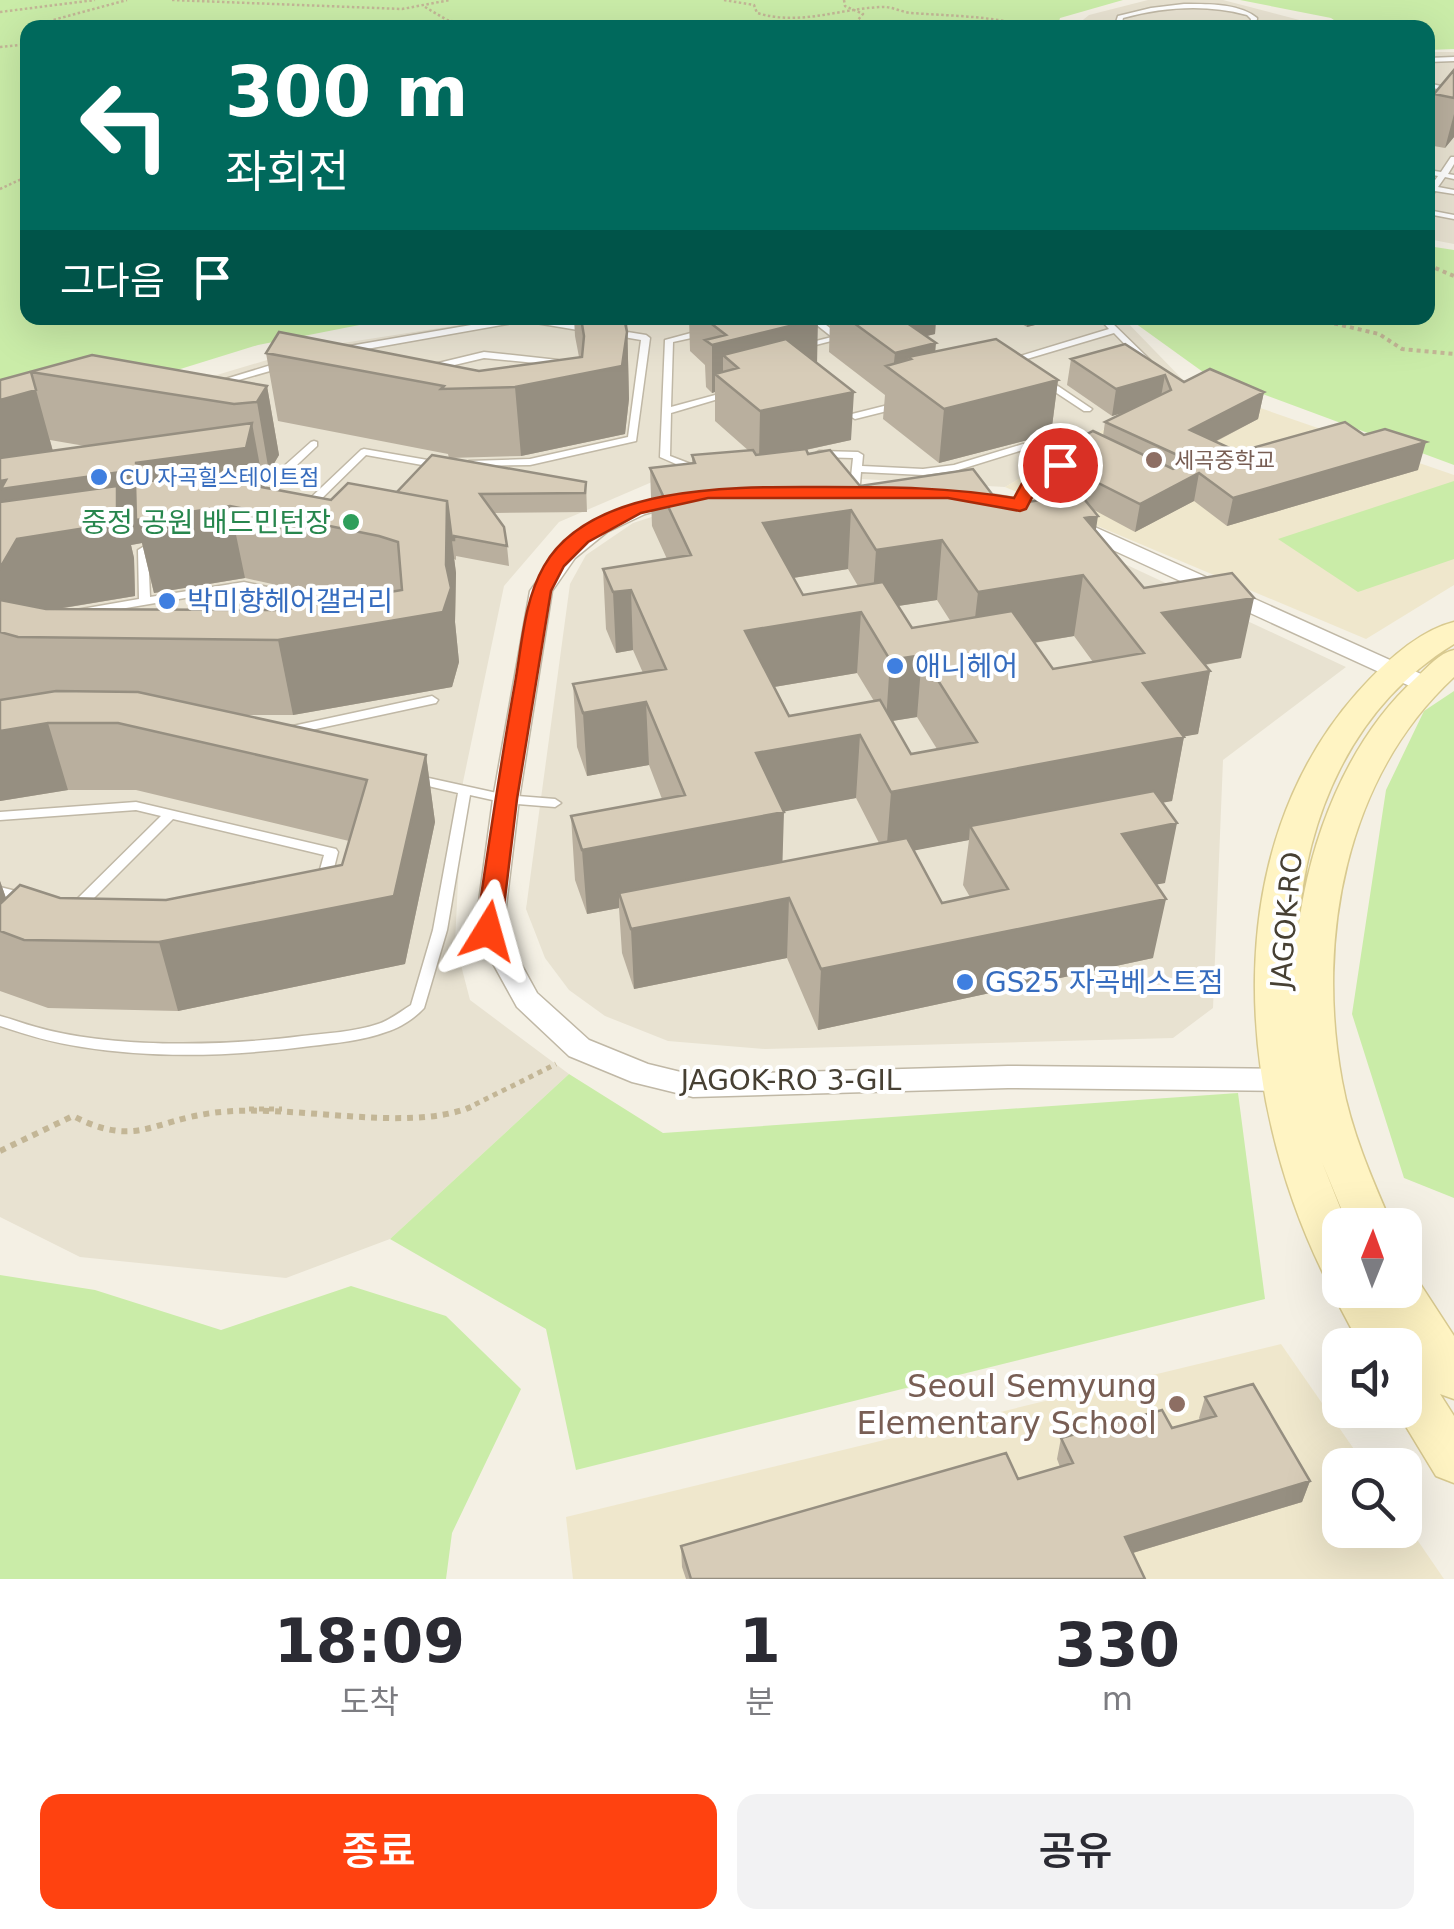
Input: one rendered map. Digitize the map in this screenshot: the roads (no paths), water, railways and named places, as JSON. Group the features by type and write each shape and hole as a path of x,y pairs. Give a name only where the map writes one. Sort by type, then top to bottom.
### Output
{"main road":[{"name":"JAGOK-RO","path":"1322,1213 1293,1136 1282,1080 1277,972 1297,824 1317,776 1358,714 1408,677 1454,631"},
{"name":"JAGOK-RO","path":"1363,1208 1346,1170 1320,1081 1314,1005 1315,940 1336,837 1408,677 1454,660"},
{"path":"1411,1308 1454,1378"},
{"path":"1422,1408 1454,1460"}],"street":[{"name":"JAGOK-RO 3-GIL","path":"704,482 635,508 581,538 555,564 541,591 488,931 527,1000 579,1048 642,1074 693,1086 1008,1076 1320,1081"},
{"path":"822,491 854,488 948,493 1020,505 1061,518 1408,677"}],"lane":[{"path":"1176,19 1200,7"},
{"path":"1119,20 1135,12 1200,7 1249,14 1254,20"},
{"path":"1435,86 1447,89 1437,99"},
{"path":"1435,183 1454,159"},
{"path":"1435,173 1454,177"},
{"path":"327,353 485,325"},
{"path":"298,516 364,452 430,465 530,462 633,440 646,338 567,325"},
{"path":"803,347 839,338 821,325"},
{"path":"1111,325 1154,369 1139,373"},
{"path":"704,482 664,457 669,340 719,329"},
{"path":"994,365 1116,330"},
{"path":"346,388 484,355 558,363 574,371 591,370"},
{"path":"1012,360 1027,370"},
{"path":"196,388 290,362"},
{"path":"625,369 642,368"},
{"path":"375,381 351,406 481,432 570,419 574,371"},
{"path":"1042,380 1087,409"},
{"path":"665,412 747,390"},
{"path":"855,416 906,403"},
{"path":"227,482 277,478 314,444"},
{"path":"812,455 858,455 854,488 955,468 1024,446"},
{"path":"418,478 430,465"},
{"path":"1020,505 1032,480 1060,465"},
{"path":"145,600 136,550 160,547"},
{"path":"244,585 299,597 386,615 391,650 384,658 257,677 67,677 41,668 37,658 57,616 244,585"},
{"path":"286,610 299,597"},
{"path":"257,677 262,659"},
{"path":"279,733 432,700"},
{"path":"397,775 506,799 555,803"},
{"path":"0,1022 27,1033 132,1045 254,1047 381,1029 417,1008 440,930 466,790"},
{"path":"0,816 136,806 331,852 319,903"},
{"path":"62,921 170,814"},
{"path":"0,892 37,900"},
{"path":"56,905 75,909"}],"place":[{"name":"세곡중학교","path":"1154,460"},
{"name":"CU 자곡힐스테이트점","path":"99,477"},
{"name":"중정 공원 배드민턴장","path":"351,522"},
{"name":"박미향헤어갤러리","path":"167,601"},
{"name":"애니헤어","path":"895,666"},
{"name":"GS25 자곡베스트점","path":"965,982"},
{"name":"Seoul Semyung Elementary School","path":"1177,1404"}]}
